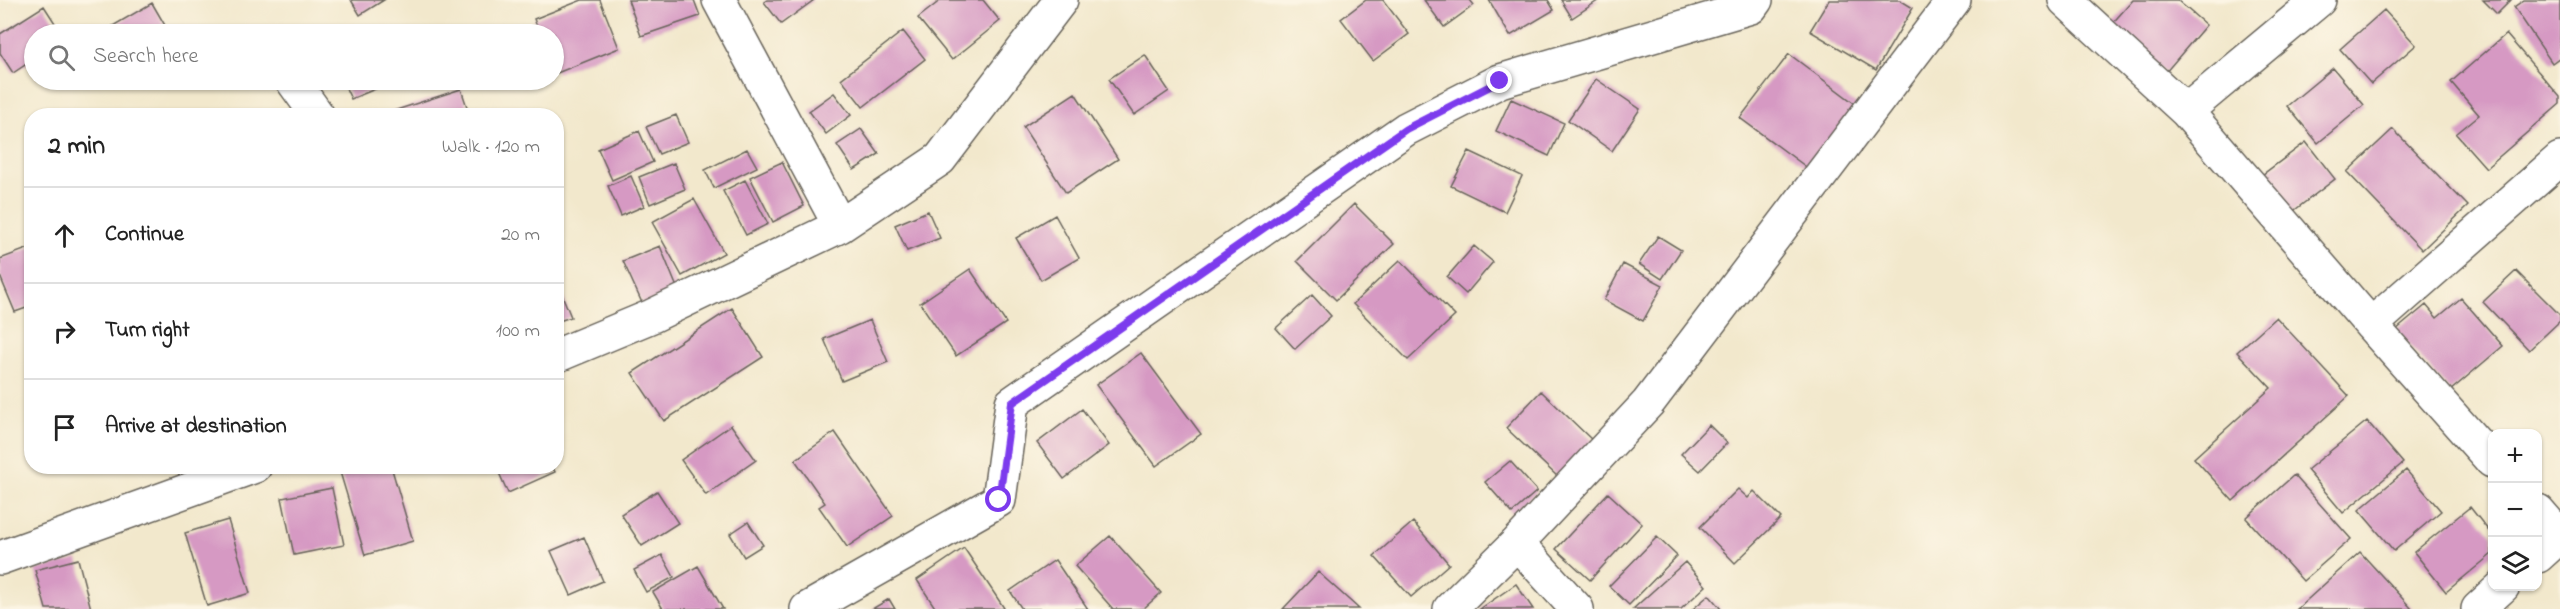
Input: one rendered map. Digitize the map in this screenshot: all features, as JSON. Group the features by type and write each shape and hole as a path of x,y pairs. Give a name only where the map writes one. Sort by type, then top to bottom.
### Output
{"street":[{"path":"719,0 840,226"},
{"path":"564,353 651,316 840,226 940,159 1061,0"},
{"path":"807,609 999,500 1012,403 1406,129 1500,81 1750,7 1756,0"},
{"path":"1450,609 1517,543 1648,404 1954,0"},
{"path":"2065,0 2186,111 2371,325 2488,455"},
{"path":"2186,111 2319,0"},
{"path":"299,90 312,108"},
{"path":"2371,325 2560,159"},
{"path":"0,558 233,474"},
{"path":"2542,516 2560,536 2542,552"},
{"path":"1517,543 1577,609"},
{"path":"2478,609 2498,591"}],"building":[{"path":"351,0 384,0 360,15"},
{"path":"582,0 600,0 619,48 564,70 564,24 536,24 534,19"},
{"path":"628,0 694,0 700,16 641,36"},
{"path":"767,0 814,0 781,24 764,2"},
{"path":"941,0 983,0 1000,21 952,60 918,18"},
{"path":"1366,0 1383,0 1409,34 1373,61 1341,19"},
{"path":"1424,0 1470,0 1474,5 1444,27"},
{"path":"1489,0 1548,0 1554,10 1510,36"},
{"path":"1561,0 1599,0 1572,18"},
{"path":"1829,0 1900,0 1913,8 1876,70 1810,31"},
{"path":"2133,0 2177,0 2206,25 2165,73 2110,26"},
{"path":"2483,0 2511,0 2497,14"},
{"path":"2524,0 2560,0 2560,57 2552,63 2514,7"},
{"path":"152,3 164,24 116,24"},
{"path":"44,6 56,24 24,24 24,66 13,73 0,53 0,34"},
{"path":"2384,10 2416,45 2371,84 2340,49"},
{"path":"903,31 925,59 863,107 841,79"},
{"path":"2506,34 2560,97 2560,104 2486,168 2456,134 2479,115 2451,82"},
{"path":"1789,54 1858,106 1809,169 1740,118"},
{"path":"1145,55 1169,91 1134,115 1109,79"},
{"path":"2333,68 2364,105 2318,143 2287,106"},
{"path":"1596,79 1640,109 1612,151 1568,120"},
{"path":"347,90 373,90 351,99"},
{"path":"461,90 467,108 403,108"},
{"path":"834,93 851,115 826,134 809,111"},
{"path":"1075,93 1118,159 1066,193 1023,127"},
{"path":"1511,99 1564,123 1549,156 1496,131"},
{"path":"676,115 688,142 659,154 646,127"},
{"path":"861,129 879,154 854,170 837,145"},
{"path":"2393,129 2468,206 2422,250 2347,172"},
{"path":"639,131 653,162 612,180 598,149"},
{"path":"2306,142 2335,179 2283,219 2254,181"},
{"path":"747,149 757,167 714,188 705,170"},
{"path":"1469,151 1522,176 1505,212 1451,186"},
{"path":"782,162 804,206 773,222 750,177"},
{"path":"674,163 685,189 650,204 639,177"},
{"path":"631,176 644,206 621,216 608,186"},
{"path":"745,180 768,224 746,235 723,191"},
{"path":"694,199 724,253 682,276 652,222"},
{"path":"1354,204 1394,244 1336,300 1297,261"},
{"path":"928,211 940,238 907,251 895,225"},
{"path":"1055,215 1079,258 1041,280 1016,238"},
{"path":"1658,236 1681,250 1662,279 1639,264"},
{"path":"660,246 678,290 643,305 623,261"},
{"path":"1474,246 1493,262 1466,294 1447,277"},
{"path":"24,250 24,309 15,312 0,276 0,259"},
{"path":"1400,260 1455,316 1408,360 1353,304"},
{"path":"1623,264 1663,285 1643,321 1604,300"},
{"path":"970,269 1006,323 956,356 920,303"},
{"path":"2516,271 2560,315 2560,321 2529,350 2483,302"},
{"path":"1312,295 1331,316 1295,349 1276,328"},
{"path":"2461,298 2503,346 2450,391 2396,330 2426,305 2437,318"},
{"path":"564,300 571,317 564,319"},
{"path":"732,308 763,357 664,421 632,373"},
{"path":"2276,317 2349,396 2233,501 2194,458 2271,388 2237,352"},
{"path":"870,320 888,362 842,381 824,339"},
{"path":"1141,353 1201,434 1156,466 1096,385"},
{"path":"1541,391 1593,441 1558,477 1506,428"},
{"path":"1082,409 1109,445 1064,479 1037,443"},
{"path":"2367,421 2403,463 2343,513 2307,470"},
{"path":"731,425 756,460 706,495 681,460"},
{"path":"1709,425 1727,443 1700,471 1681,454"},
{"path":"835,432 893,516 847,547 819,507 825,503 795,460"},
{"path":"1510,461 1537,491 1512,513 1485,482"},
{"path":"2406,470 2441,511 2394,551 2359,510"},
{"path":"341,474 393,474 413,541 365,555"},
{"path":"500,474 551,474 508,493"},
{"path":"2294,475 2351,539 2303,581 2246,518"},
{"path":"332,488 344,545 294,555 282,498"},
{"path":"1738,489 1748,498 1754,491 1781,518 1735,563 1700,527"},
{"path":"657,491 678,523 642,546 621,514"},
{"path":"1608,493 1642,524 1590,580 1556,549"},
{"path":"2470,507 2488,530 2488,557 2446,592 2414,552"},
{"path":"228,520 250,593 207,606 185,533"},
{"path":"748,522 763,545 744,557 730,534"},
{"path":"1413,522 1449,564 1411,597 1374,556"},
{"path":"1110,536 1161,593 1143,609 1113,609 1075,566"},
{"path":"584,537 603,581 571,595 551,551"},
{"path":"1657,537 1677,556 1629,605 1609,586"},
{"path":"964,548 1004,608 936,609 917,580"},
{"path":"2360,552 2412,609 2297,609"},
{"path":"662,555 674,577 646,592 634,570"},
{"path":"78,559 91,609 46,609 35,570"},
{"path":"1055,560 1088,609 1022,609 1010,591"},
{"path":"1685,562 1706,586 1681,609 1633,609"},
{"path":"698,566 723,609 663,609 653,592"},
{"path":"1318,572 1359,609 1283,609"},
{"path":"1516,584 1533,609 1480,609"},
{"path":"1709,595 1721,609 1693,609"},
{"path":"889,599 895,609 872,609"}],"route":[{"path":"999,500 1012,403 1406,129 1500,81"}]}
